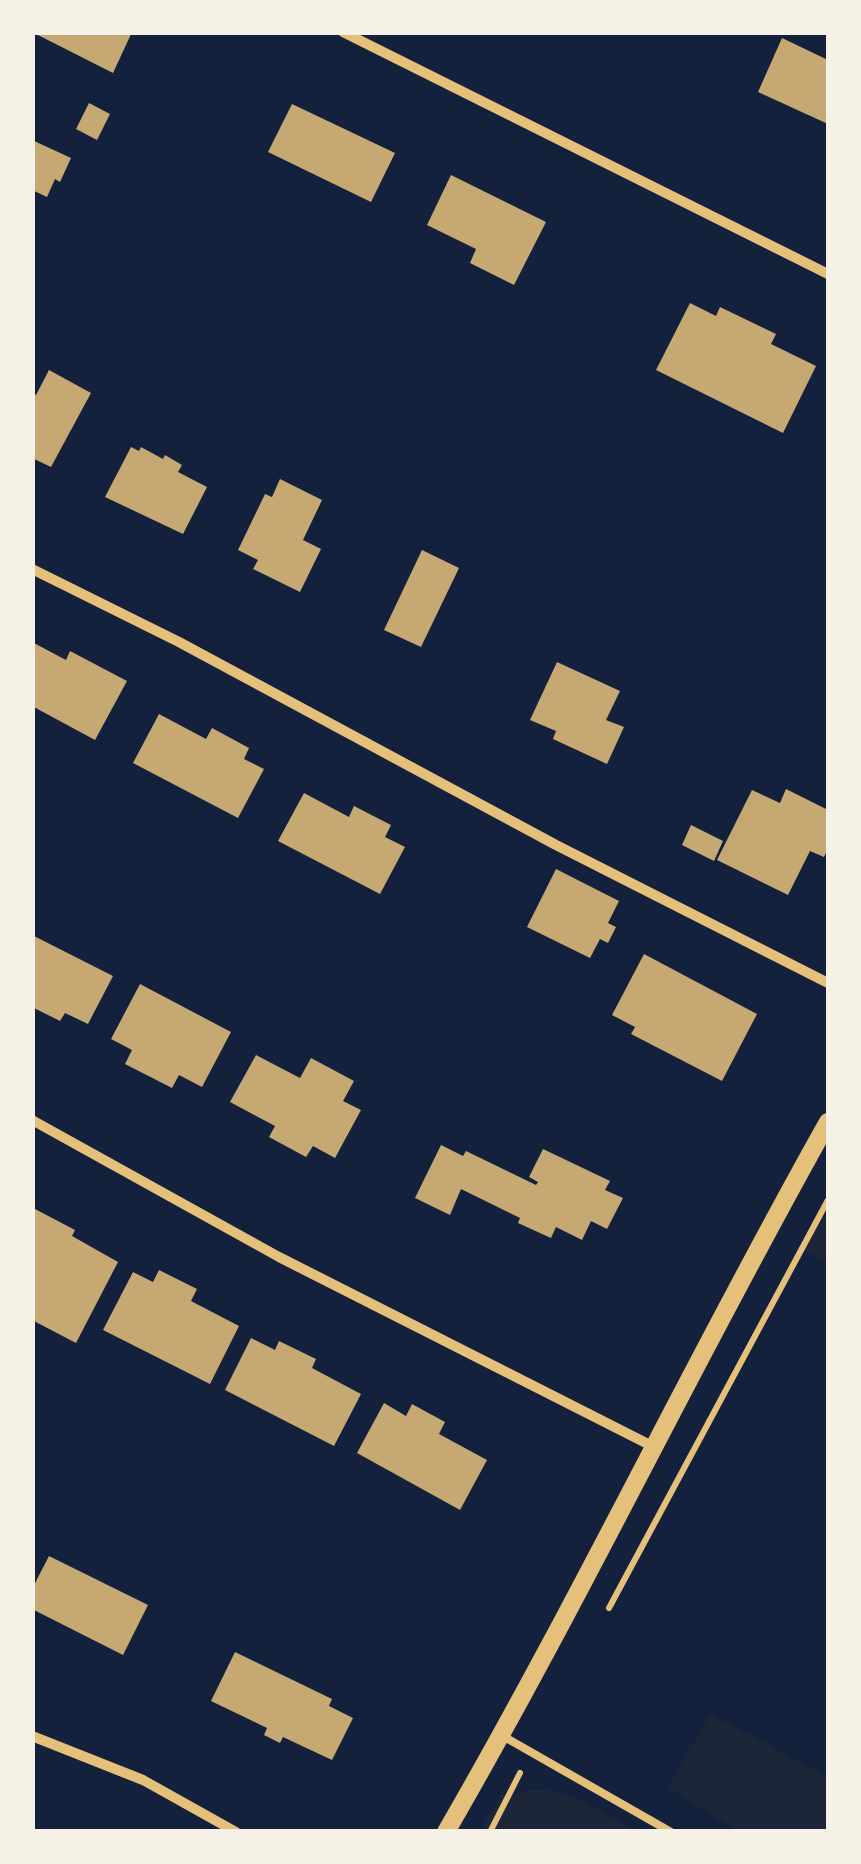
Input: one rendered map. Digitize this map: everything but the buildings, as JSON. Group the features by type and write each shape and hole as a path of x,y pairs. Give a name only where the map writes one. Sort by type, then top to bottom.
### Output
{"street":[{"path":"343,32 828,274"},
{"path":"32,569 179,642 556,846 828,983"},
{"path":"32,1120 279,1257 654,1447"},
{"path":"446,1832 828,1122"},
{"path":"32,1736 143,1780 236,1832"}],"lane":[{"path":"501,1735 672,1832"}],"path":[{"path":"606,1614 828,1200"},
{"path":"490,1832 532,1752"}],"shaded area":[{"path":"828,1207 828,1262 805,1250"},
{"path":"711,1714 828,1777 828,1831 737,1831 668,1787"},
{"path":"543,1789 581,1800 638,1831 480,1832 502,1794"}]}
